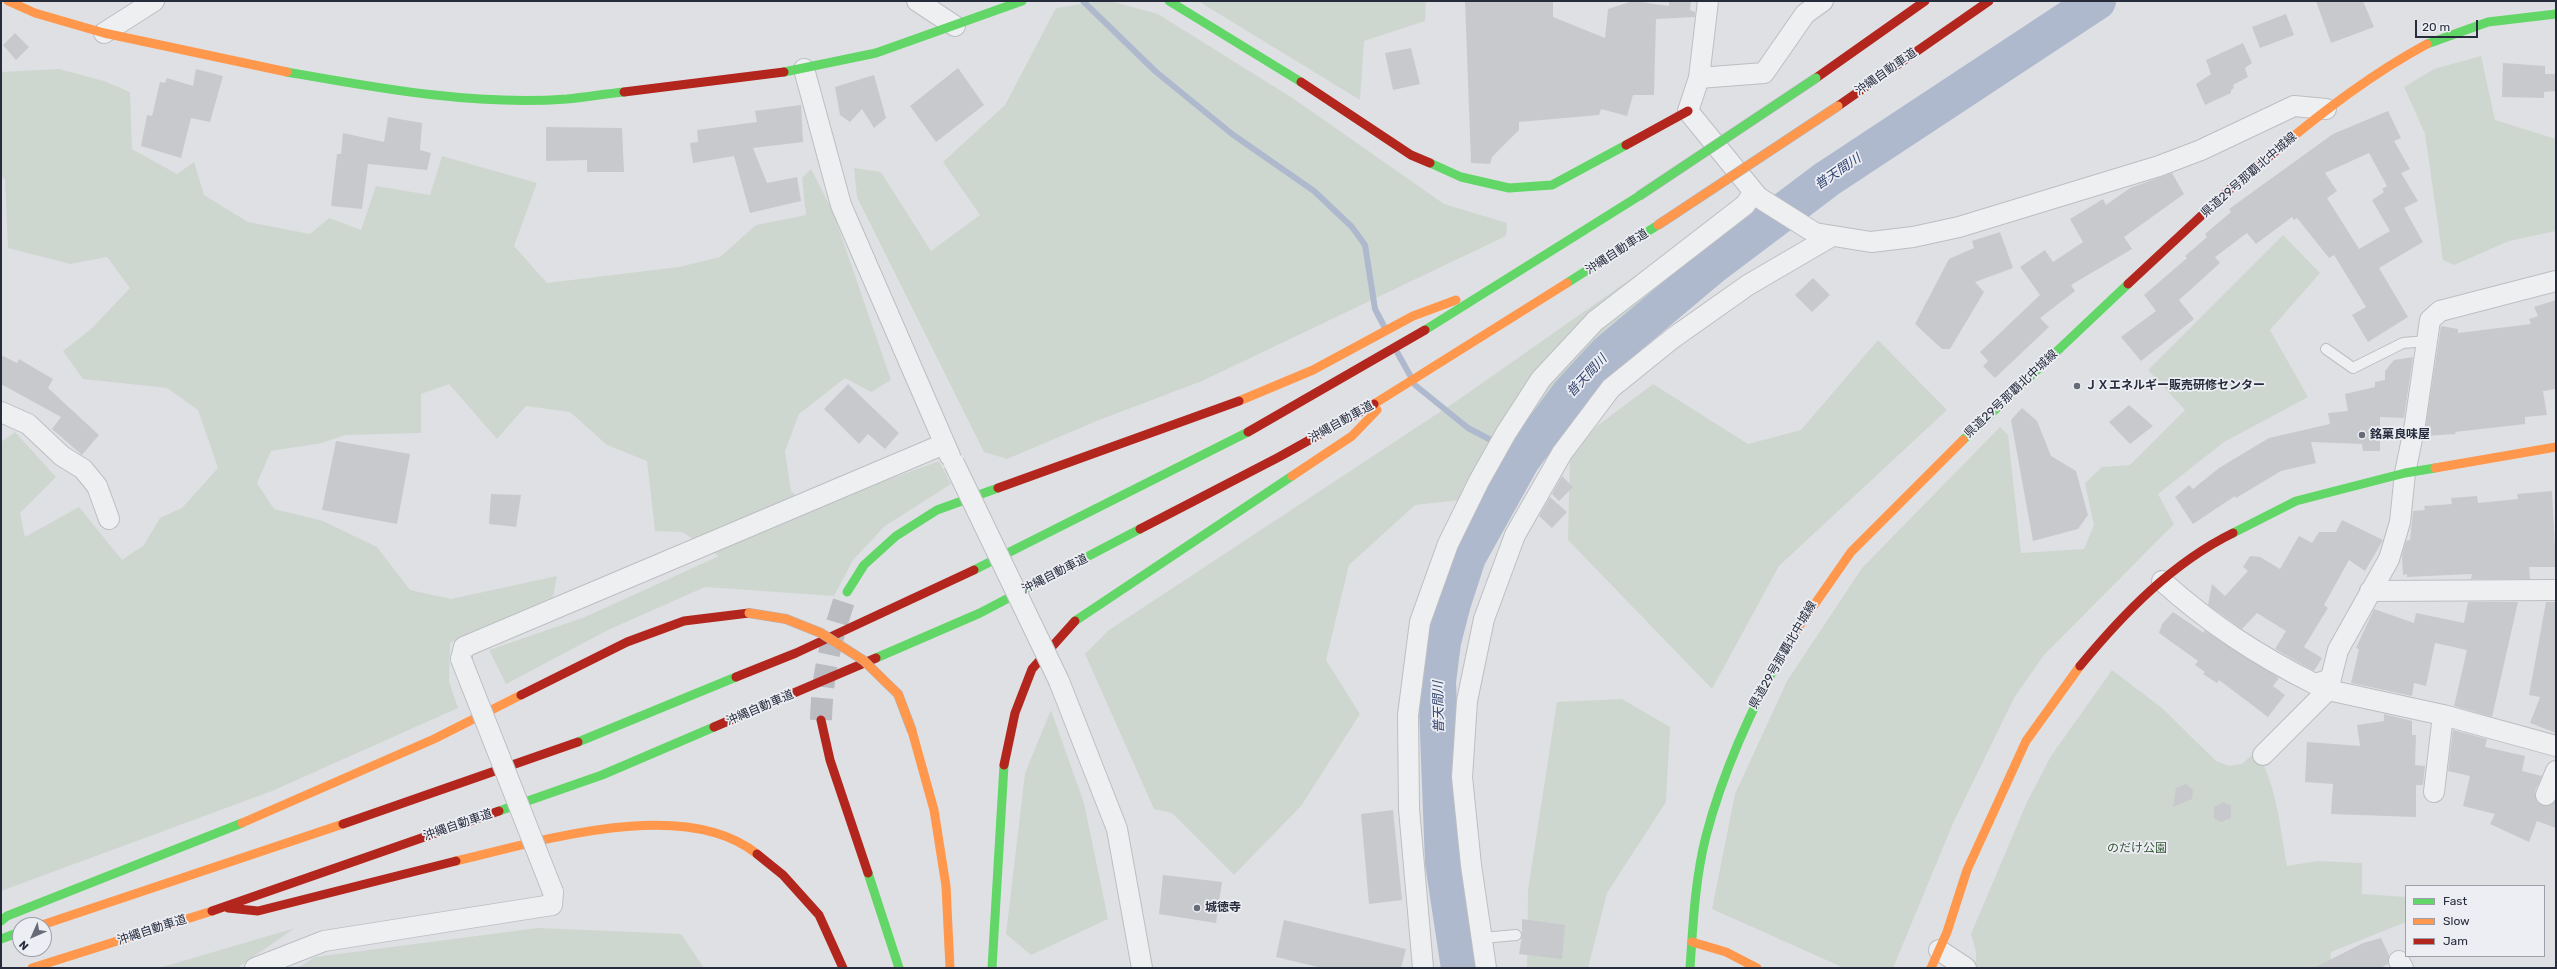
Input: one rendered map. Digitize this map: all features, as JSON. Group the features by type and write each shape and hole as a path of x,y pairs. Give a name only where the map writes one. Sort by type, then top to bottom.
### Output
{"main road":[{"path":"8,1 35,13 104,33 269,69 367,86 483,99 566,99 804,69 876,53 1022,1"},
{"path":"1169,1 1269,61 1410,155 1461,177 1509,188 1552,185 1688,111"},
{"path":"52,922 242,860 591,736 796,652 959,577 1241,436 1361,369 1506,282 1639,196 1816,78 1925,1"},
{"name":"沖縄自動車道","path":"32,968 221,908 602,774 980,613 1280,457 1397,391 1658,225 1838,106 1989,1"},
{"name":"県道29号那覇北中城線","path":"1690,968 1696,889 1706,836 1727,768 1758,696 1796,626 1851,552 1938,463 2230,189 2326,109 2399,59 2436,39 2488,22 2556,14"},
{"path":"847,592 864,565 896,536 937,510 1206,414 1313,370 1413,316 1506,282"},
{"path":"992,968 998,900 1004,765 1015,713 1032,669 1069,625 1352,436 1397,391"},
{"path":"1932,968 1968,870 2026,741 2073,674 2110,630 2139,600 2181,566 2228,535 2296,501 2405,473 2556,447"},
{"path":"1,921 8,916 232,828 434,739 627,642 684,621 749,613 786,619 821,633 864,660 898,694 912,731 934,810 946,886 950,968"},
{"path":"821,720 830,760 899,968"},
{"path":"221,908 258,911 363,883 564,836 629,826 690,827 743,843 783,875 818,915 843,968"},
{"path":"1,938 12,935"},
{"path":"1692,942 1715,946 1737,954 1757,968"}],"street":[{"path":"104,33 154,1"},
{"path":"917,1 955,26"},
{"path":"1708,1 1700,78 1688,111 1756,194 1824,235 1870,242 1913,237 1959,227 2159,166 2201,150 2294,106 2326,109"},
{"path":"1700,78 1764,73 1804,14 1823,1"},
{"path":"804,69 841,205 944,444 1059,681 1117,829 1142,968"},
{"path":"1423,968 1418,895 1409,809 1408,715 1420,622 1448,544 1506,433 1541,379 1595,321 1740,210 1756,194"},
{"path":"1486,968 1471,865 1462,777 1467,701 1484,619 1515,535 1562,453 1611,388 1673,338 1748,285 1824,235"},
{"path":"2263,755 2330,685 2338,650 2389,559 2400,522 2405,473 2415,424 2430,320 2440,311 2556,281"},
{"path":"1,412 28,424 62,456 83,469 97,486 109,519"},
{"path":"255,968 324,941 552,905 553,892 461,659 464,647 944,444"},
{"path":"2162,581 2200,615 2270,661 2315,684 2330,685 2443,714 2556,746"},
{"path":"2370,591 2556,590"},
{"path":"2434,792 2443,714"},
{"path":"2546,795 2556,771"},
{"path":"1939,950 1966,968"}],"lane":[{"path":"2326,349 2353,368 2403,343 2427,341"},
{"path":"1482,938 1516,935"}],"green space":[{"path":"1100,1 1110,1 1158,14 1294,99 1444,204 1507,223 1506,236 1202,381 1099,420 1007,459 984,452 857,197 854,168 881,172 931,251 980,215 943,162 1005,105 1056,8"},
{"path":"1198,1 1426,1 1425,21 1364,41 1360,100"},
{"path":"2481,56 2495,120 2556,139 2556,231 2509,241 2454,265 2443,260 2425,134 2404,87 2434,69"},
{"path":"59,69 104,81 130,92 132,149 177,174 194,162 204,195 248,222 310,234 329,218 361,230 376,186 430,195 442,156 537,183 514,246 547,283 679,267 720,257 756,225 806,215 802,178 811,169 833,212 891,380 871,392 845,378 799,414 785,451 791,491 810,508 939,461 951,484 885,526 853,560 834,596 705,587 608,630 506,684 489,650 585,617 719,556 682,532 655,531 647,461 607,445 570,412 526,406 497,439 449,384 421,394 421,433 345,435 322,443 271,451 257,483 274,509 323,521 377,547 410,590 451,599 557,576 553,597 450,643 449,682 458,708 272,791 1,891 1,442 15,432 56,477 20,513 25,537 79,507 122,560 144,545 160,518 182,508 218,468 198,410 167,388 83,379 63,351 91,329 130,288 107,257 70,264 8,248 5,179 1,177 1,72"},
{"path":"2283,235 2320,273 2270,330 2308,397 2224,442 2158,494 2174,524 2044,655 2014,698 1954,821 1893,968 1844,968 1712,909 1735,794 1787,681 1862,568 2000,427 2008,435 2021,553 2084,549 2094,525 2085,483 2102,467 2130,465 2185,410 2148,370"},
{"path":"1649,266 1659,290 1556,381 1479,498 1415,505 1349,565 1326,660 1360,714 1301,806 1234,875 1172,813 1154,809 1085,654 1109,630 1458,400"},
{"path":"1878,340 1947,410 1779,566 1712,689 1568,540 1570,457 1597,426 1653,384 1748,444 1801,430"},
{"name":"のだけ公園","path":"2112,670 2162,708 2216,761 2229,766 2242,764 2256,751 2269,778 2273,792 2280,822 2287,866 2317,861 2362,863 2362,894 2405,897 2405,922 2331,952 2330,968 1976,968 1976,952 1971,934 2027,802 2051,756"},
{"path":"1622,699 1670,727 1666,802 1607,893 1588,968 1527,968 1528,890 1557,702"},
{"path":"1051,710 1084,803 1108,919 1031,955 1006,934 1025,773"},
{"path":"295,928 237,968 159,968"},
{"path":"538,928 681,934 704,968 297,968 315,957"}],"building":[{"path":"1465,1 1553,1 1553,17 1605,38 1608,9 1633,1 1669,6 1669,1 1691,1 1690,10 1695,12 1695,17 1656,19 1654,95 1633,95 1627,116 1601,109 1599,115 1519,122 1519,130 1492,157 1490,164 1471,163"},
{"path":"2316,1 2363,1 2374,27 2331,43"},
{"path":"2286,14 2294,35 2260,48 2252,27"},
{"path":"15,33 29,47 16,60 3,45"},
{"path":"2243,43 2252,63 2245,68 2248,77 2233,85 2234,88 2231,90 2231,93 2205,105 2196,84 2211,74 2206,60"},
{"path":"1411,48 1420,84 1393,90 1385,53"},
{"path":"2503,63 2545,66 2545,74 2556,74 2556,91 2544,92 2544,98 2502,97"},
{"path":"958,68 984,105 936,142 910,106"},
{"path":"196,69 223,76 210,122 191,118 181,158 141,146 147,115 152,116 160,82 165,83 167,78 193,86"},
{"path":"874,75 886,118 874,128 862,109 850,122 840,115 835,87"},
{"path":"801,105 803,142 753,148 767,183 797,177 801,201 750,213 734,156 693,163 690,143 698,142 697,130 757,122 755,111"},
{"path":"2388,111 2401,138 2394,141 2410,169 2401,173 2418,201 2404,208 2423,242 2379,268 2408,317 2368,342 2352,315 2366,307 2334,255 2329,258 2297,218 2294,220 2292,217 2256,244 2247,233 2215,257 2220,263 2179,300 2194,319 2141,361 2121,337 2156,311 2144,295 2187,258 2185,256 2207,237 2205,234 2231,212 2229,209 2333,134","holes":["2369,153 2387,186 2382,189 2384,192 2372,200 2390,231 2359,249 2327,198 2337,191 2325,173"]},
{"path":"388,117 422,123 420,150 431,153 427,170 368,164 362,209 331,206 337,154 341,154 343,133 384,142"},
{"path":"546,127 622,128 624,172 587,172 587,160 546,161"},
{"path":"2172,173 2184,194 2124,237 2132,249 2071,285 2075,291 2040,318 2049,327 1995,378 1983,366 1988,361 1980,352 2040,295 2020,267 2045,250 2053,262 2083,242 2070,219 2103,199 2106,205 2130,188"},
{"path":"2000,232 2013,268 1975,282 1984,292 1950,349 1942,349 1915,324 1949,259 1974,248 1972,241"},
{"path":"1813,278 1830,295 1812,312 1795,295"},
{"path":"2556,300 2556,389 2543,391 2547,415 2525,417 2525,424 2455,432 2456,434 2424,436 2441,326 2458,329 2458,333 2531,324 2529,319 2538,316 2534,307"},
{"path":"1,355 17,363 19,359 53,379 48,388 99,435 82,455 52,429 61,417 1,384"},
{"path":"2413,357 2404,418 2380,417 2380,451 2363,451 2362,444 2311,442 2316,463 2281,471 2236,498 2235,496 2193,524 2175,497 2189,485 2193,489 2219,468 2269,438 2330,424 2328,413 2348,411 2345,394 2375,387 2375,382 2385,380 2385,371 2394,360"},
{"path":"848,384 899,433 885,449 868,434 859,444 824,409"},
{"path":"2129,405 2153,426 2130,444 2109,422"},
{"path":"2022,408 2037,421 2051,456 2076,471 2088,515 2078,529 2033,541 2011,420"},
{"path":"336,441 410,454 397,524 322,510"},
{"path":"1562,476 1573,487 1559,501 1552,494"},
{"path":"2552,491 2556,567 2529,567 2530,579 2471,579 2472,574 2407,577 2407,574 2403,575 2402,555 2406,541 2410,540 2413,511 2425,510 2424,506 2452,504 2451,498 2477,496 2478,503 2518,499 2517,494"},
{"path":"491,494 521,495 516,527 489,524"},
{"path":"1550,497 1567,512 1552,528 1539,516"},
{"path":"2342,520 2383,540 2365,571 2349,560 2324,605 2328,608 2304,647 2322,658 2314,671 2275,649 2286,631 2257,613 2242,629 2208,605 2212,584 2225,596 2248,571 2243,567 2250,556 2260,557 2280,569 2299,536 2312,543 2319,532 2336,532"},
{"path":"2468,602 2518,602 2492,717 2454,706 2467,650 2435,643 2426,686 2414,683 2412,696 2351,683 2359,649 2356,648 2374,609 2414,623 2416,613 2464,623"},
{"path":"2546,602 2556,602 2556,733 2530,723 2540,697 2529,695"},
{"path":"2173,612 2204,633 2204,630 2279,678 2273,686 2285,695 2268,717 2219,680 2217,683 2203,674 2205,672 2195,665 2198,661 2159,633 2162,624"},
{"path":"2384,714 2412,721 2412,735 2416,735 2415,765 2425,766 2423,785 2416,785 2416,817 2331,814 2333,784 2305,782 2307,742 2360,746 2357,725 2384,721"},
{"path":"2453,730 2487,739 2485,747 2525,756 2522,771 2542,776 2535,791 2537,802 2547,806 2556,800 2556,828 2537,821 2529,842 2490,824 2495,814 2463,806 2470,776 2448,771"},
{"path":"2186,784 2193,790 2192,799 2173,807 2176,788"},
{"path":"2223,802 2231,806 2231,818 2221,822 2214,818 2214,807"},
{"path":"1393,810 1402,900 1369,904 1361,814"},
{"path":"1163,875 1222,882 1216,923 1159,914"},
{"path":"1522,919 1565,925 1562,959 1519,954 1522,935"},
{"path":"1284,920 1406,949 1401,968 1322,968 1276,957"},
{"path":"2381,938 2389,955 2388,964 2380,968 2314,968 2363,943"}],"waterway":[{"path":"1083,1 1155,71 1232,134 1314,191 1352,227 1365,245 1375,309 1385,328"},
{"name":"普天間川","path":"1460,968 1444,863 1437,682 1442,642 1452,603 1467,557 1521,460 1570,394 1608,353 1714,264 1827,179 2097,1"},
{"path":"1397,352 1411,377"},
{"path":"1415,385 1468,428 1489,439 1521,460"}],"tunnel":[{"path":"821,720 823,686 829,655 847,592"}],"traffic: fast":[{"path":"784,72 876,53 1022,1"},
{"path":"1169,1 1301,82"},
{"path":"2427,44 2488,22 2556,14"},
{"path":"287,72 356,84 462,98 532,101 567,99 624,92"},
{"path":"1639,196 1816,78"},
{"path":"1430,163 1461,177 1509,188 1552,185 1626,145"},
{"path":"1425,330 1639,196"},
{"path":"1567,283 1658,225"},
{"path":"1963,440 2128,284"},
{"path":"974,570 1248,432"},
{"path":"2233,533 2296,501 2405,473 2435,468"},
{"path":"1075,621 1292,476"},
{"path":"847,592 864,565 896,536 937,510 998,488"},
{"path":"876,658 980,613 1140,529"},
{"path":"1690,968 1699,869 1713,810 1741,736 1789,641"},
{"path":"578,742 736,677"},
{"path":"499,811 602,775 714,727"},
{"path":"992,968 1004,765"},
{"path":"1,921 7,916 242,823"},
{"path":"868,873 899,968"},
{"path":"1,939 12,935"}],"traffic: slow":[{"path":"8,1 35,13 104,33 287,72"},
{"path":"2278,149 2350,93 2388,67 2427,44"},
{"path":"1658,225 1838,106"},
{"path":"1374,404 1567,283"},
{"path":"1239,401 1313,370 1413,316 1456,300"},
{"path":"1292,476 1352,436 1377,410"},
{"path":"1789,641 1851,552 1963,440"},
{"path":"2435,468 2556,447"},
{"path":"749,613 786,619 821,633 863,660 898,694 912,731"},
{"path":"1931,968 1947,932 1967,870 2026,741 2080,666"},
{"path":"242,823 434,739 521,695"},
{"path":"912,731 934,810 946,886 950,968"},
{"path":"52,922 343,824"},
{"path":"456,861 568,835 610,828 651,825 691,828 726,837 757,854"},
{"path":"32,968 212,911"},
{"path":"1692,942 1726,952 1757,968"}],"traffic: jam":[{"path":"1816,78 1925,1"},
{"path":"1838,106 1989,1"},
{"path":"624,92 784,72"},
{"path":"1301,82 1411,155 1430,163"},
{"path":"1626,145 1688,111"},
{"path":"2128,284 2230,189 2278,149"},
{"path":"1248,432 1425,330"},
{"path":"998,488 1239,401"},
{"path":"1140,529 1279,457 1374,404"},
{"path":"2080,666 2113,628 2150,591 2189,559 2233,533"},
{"path":"736,677 796,653 974,570"},
{"path":"521,695 627,642 684,621 749,613"},
{"path":"1004,765 1015,713 1032,669 1075,621"},
{"path":"714,727 876,658"},
{"path":"821,720 830,760 868,873"},
{"path":"343,824 578,742"},
{"path":"212,911 499,811"},
{"path":"757,854 783,875 819,915 843,968"},
{"path":"228,908 258,911 456,861"}],"place":[{"name":"ＪＸエネルギー販売研修センター","path":"2077,386"},
{"name":"銘菓良味屋","path":"2362,435"},
{"name":"城徳寺","path":"1197,908"}]}
